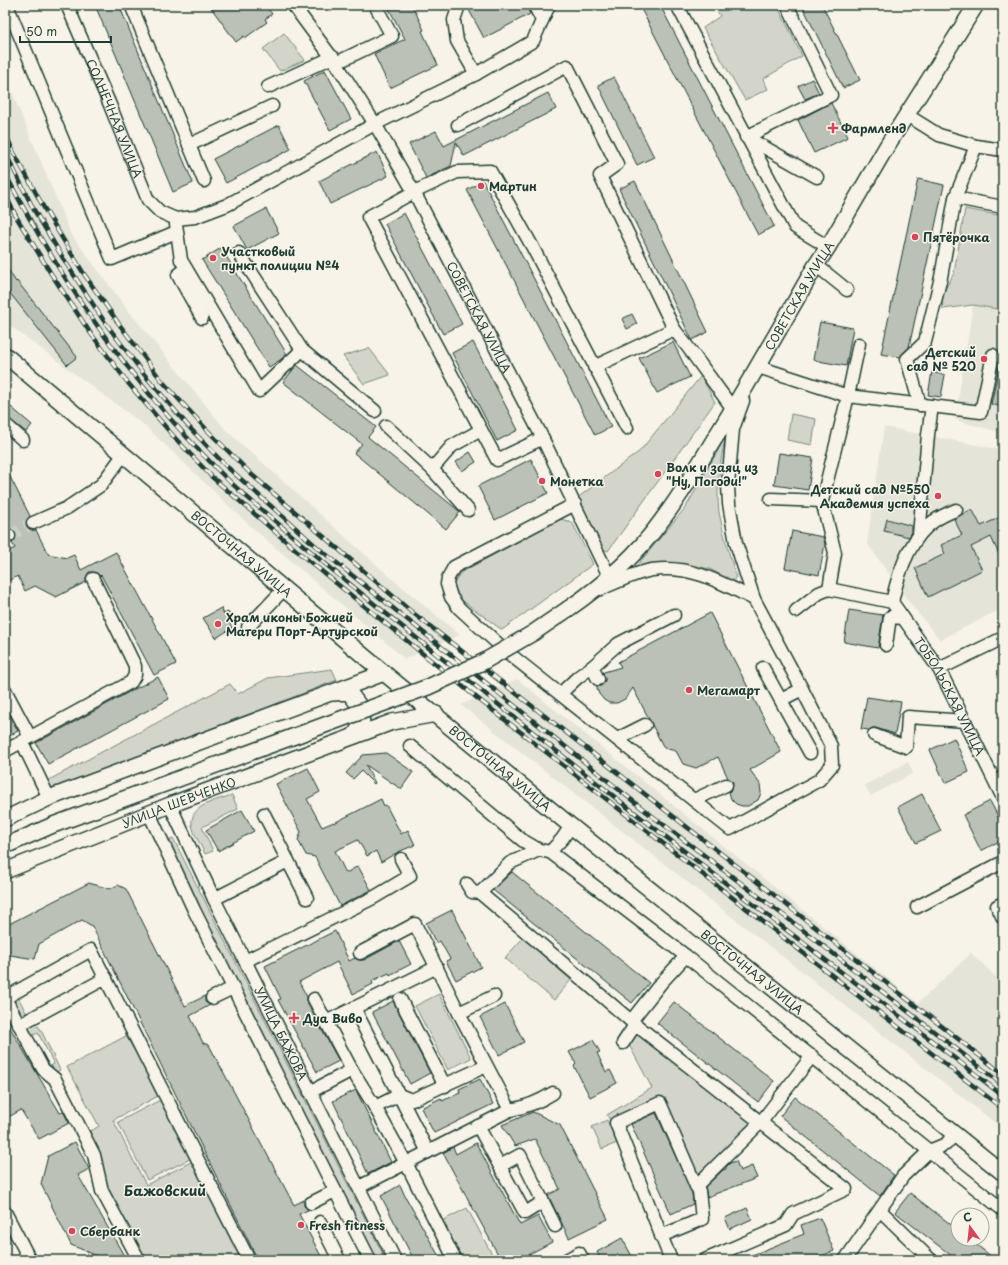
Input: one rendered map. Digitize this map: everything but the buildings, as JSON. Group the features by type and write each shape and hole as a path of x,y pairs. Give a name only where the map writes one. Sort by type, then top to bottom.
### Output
{"main road":[{"name":"СОВЕТСКАЯ УЛИЦА","path":"5,846 61,822 428,687 484,662 533,633 589,594 629,559 662,521 689,480 758,367 816,265 976,5"},
{"name":"ВОСТОЧНАЯ УЛИЦА","path":"5,355 384,673 571,826 1003,1173"},
{"path":"5,819 49,798 384,673"},
{"path":"330,693 349,692 360,707 362,724 354,736"},
{"name":"УЛИЦА ШЕВЧЕНКО","path":"5,871 149,813 392,722 436,714"}],"street":[{"path":"7,5 112,259 176,232"},
{"name":"СОЛНЕЧНАЯ УЛИЦА","path":"67,5 110,105 148,200 160,212 176,219"},
{"path":"131,5 204,181"},
{"name":"СОВЕТСКАЯ УЛИЦА","path":"293,5 335,60 375,124 414,192 543,438 609,576"},
{"path":"268,87 392,36 375,5"},
{"path":"459,5 454,20 457,41 476,74"},
{"path":"534,5 542,20"},
{"path":"302,350 259,391 180,260 176,232 176,219 195,217 227,205 375,124 476,74 533,41 549,5"},
{"path":"677,5 795,227 828,247"},
{"path":"746,137 831,95 787,5"},
{"path":"458,125 567,66 617,164 600,176 674,329 733,408"},
{"path":"189,145 272,106"},
{"path":"907,115 939,135 976,146 1003,150"},
{"path":"746,137 817,177"},
{"path":"919,536 928,435 926,406 907,359 926,342 955,198 976,146"},
{"path":"543,438 497,460 368,217 414,192 457,172 490,171 532,246 627,428"},
{"path":"955,198 1003,207"},
{"path":"239,253 302,350 375,411"},
{"path":"816,265 847,290"},
{"path":"186,269 178,275 202,318"},
{"path":"594,367 674,329"},
{"path":"829,589 835,552 822,501 848,396 859,344"},
{"path":"758,367 848,396 981,412 993,355"},
{"path":"575,504 454,567 448,578 447,584 451,597 459,608 507,652 730,829 818,780 832,765 831,746 802,688 754,599 736,543 729,504 728,484 733,429 749,382"},
{"path":"5,424 23,440"},
{"path":"386,426 432,469 468,510"},
{"path":"432,469 452,446 481,430"},
{"path":"33,523 67,508 101,486 124,454"},
{"path":"771,499 822,501"},
{"path":"796,611 819,593 829,589 892,602 896,583 906,557 919,536 933,521 956,510"},
{"path":"589,594 629,576 652,570 676,569 699,574 723,583 754,599"},
{"path":"5,751 131,682 135,675 135,666 93,579"},
{"path":"248,627 284,589"},
{"name":"ТОБОЛЬСКАЯ УЛИЦА","path":"892,602 939,669 1003,798"},
{"path":"560,694 618,644 674,615"},
{"path":"886,645 890,618 903,618"},
{"path":"939,669 1003,638"},
{"path":"592,667 598,679"},
{"path":"764,668 810,753"},
{"path":"781,700 802,688"},
{"path":"5,690 49,798"},
{"path":"874,735 906,747 908,717 965,721"},
{"path":"616,739 645,724"},
{"path":"410,746 522,840 544,851 686,956 1003,1210"},
{"path":"694,800 726,785"},
{"name":"УЛИЦА БАЖОВА","path":"170,805 245,962 395,1260"},
{"name":"УЛИЦА БАЖОВА","path":"149,813 194,910 370,1260"},
{"path":"264,814 307,898"},
{"path":"480,893 510,863 544,851 562,839 571,826"},
{"path":"245,962 373,898 410,876 401,859"},
{"path":"214,898 288,861"},
{"path":"917,907 1003,862"},
{"path":"467,884 472,892 480,893 633,1023 762,1122 846,1189 793,1214 786,1225 705,1260"},
{"path":"1003,903 998,906 1003,918"},
{"path":"360,953 415,924 486,1066 510,1110"},
{"path":"139,1260 102,1191 94,1155 91,1149 54,1079 43,1069 5,998 91,950 249,1260"},
{"path":"623,1043 633,1023 661,983 686,956"},
{"path":"326,1022 437,967"},
{"path":"19,1025 106,978"},
{"path":"212,998 233,988"},
{"path":"459,1013 494,996"},
{"path":"314,999 352,1070 412,1169 455,1260"},
{"path":"400,999 445,1086"},
{"path":"354,1008 428,1152"},
{"path":"696,1186 762,1122 812,1056"},
{"path":"375,1107 399,1095 412,1100 486,1066"},
{"path":"310,1092 352,1070"},
{"path":"359,1187 412,1169 428,1152 510,1110 526,1107 541,1101 553,1093"},
{"path":"660,1236 702,1219 699,1191 660,1103 616,1123 660,1236 671,1260"},
{"path":"478,1126 525,1213 543,1202"},
{"path":"845,1260 903,1176 929,1151 946,1144 954,1135"},
{"path":"500,1166 520,1155 555,1226"},
{"path":"311,1203 335,1191"},
{"path":"880,1210 931,1260"},
{"path":"5,1212 30,1260"},
{"path":"320,1222 339,1260"},
{"path":"566,1260 579,1253 583,1260"}],"shaded area":[{"path":"714,5 777,5 802,56 763,79 768,89 745,100 703,28 720,16"},
{"path":"284,33 305,60 280,71 263,49"},
{"path":"5,74 71,234 124,305 225,429 389,576 460,635 405,659 248,524 144,425 5,322"},
{"path":"965,209 1003,216 1003,310 973,305 943,309 942,295 954,273"},
{"name":"Детский сад № 520","path":"973,305 1003,310 1003,433 955,420"},
{"path":"369,348 390,375 364,384 343,356"},
{"path":"701,376 715,402 608,551 600,548 576,499 640,451"},
{"path":"791,414 816,419 812,445 787,440"},
{"name":"Детский сад №550 Академия успеха","path":"884,427 1003,450 1003,608 940,640 909,602 867,543"},
{"path":"726,436 719,474 718,503 722,528 736,577 732,582 710,569 683,564 655,564 634,569 686,507"},
{"path":"560,519 572,522 593,564 502,630 459,598 454,584 460,573"},
{"path":"332,669 337,680 52,791 47,781 230,684 238,694 268,678"},
{"path":"517,679 918,1003 971,953 1003,984 1003,1129 461,705"},
{"path":"908,762 913,773 871,796 865,785"},
{"path":"232,795 238,809 202,827 213,851 205,854 193,829 192,818 200,808 206,804"},
{"path":"173,838 386,1260 376,1260 166,841"},
{"path":"523,938 571,980 554,1000 505,958"},
{"path":"439,994 471,1058 448,1070 415,1006"},
{"path":"18,997 28,1016 21,1017 13,1002"},
{"path":"32,1024 39,1027 41,1030 60,1070 57,1072 46,1069 54,1064 38,1033 28,1037 27,1028"},
{"path":"635,1030 753,1122 698,1177 661,1098 611,1122 607,1115 652,1088 628,1043"},
{"path":"126,1036 160,1095 113,1120 146,1185 193,1161 244,1260 178,1260 174,1254 163,1260 142,1260 101,1182 103,1162 88,1133 99,1126 67,1067"},
{"path":"162,1099 192,1158 147,1180 118,1122"},
{"path":"607,1120 617,1143 602,1149 592,1127"},
{"path":"467,1208 495,1260 462,1260 442,1221"}],"tunnel":[{"path":"9,536 33,523"}],"railway":[{"path":"5,132 13,151 44,208 84,274 119,324 162,381 207,430 251,474 408,609 1003,1074"},
{"path":"5,152 34,210 66,263 104,321 143,373 189,427 225,465 317,547 643,809 799,927 1003,1085"},
{"path":"5,173 74,292 127,366 185,436 234,486 348,583 541,739 681,849 1003,1096"},
{"path":"5,194 17,218 50,272 89,331 128,383 175,438 212,477 303,556 477,698 1003,1109"}],"place":[{"name":"Фармленд","path":"833,128"},
{"name":"Мартин","path":"481,186"},
{"name":"Пятёрочка","path":"915,237"},
{"name":"Участковый пункт полиции №4","path":"213,258"},
{"name":"Детский сад № 520","path":"984,359"},
{"name":"Волк и заяц из \"Ну, Погоди!\"","path":"658,474"},
{"name":"Монетка","path":"542,481"},
{"name":"Детский сад №550 Академия успеха","path":"938,496"},
{"name":"Храм иконы Божией Матери Порт-Артурской","path":"218,624"},
{"name":"Мегамарт","path":"689,690"},
{"name":"Дуа Виво","path":"294,1018"},
{"name":"Fresh fitness","path":"301,1225"},
{"name":"Сбербанк","path":"72,1231"}],"district":[{"name":"Бажовский","path":"165,1190"}]}
